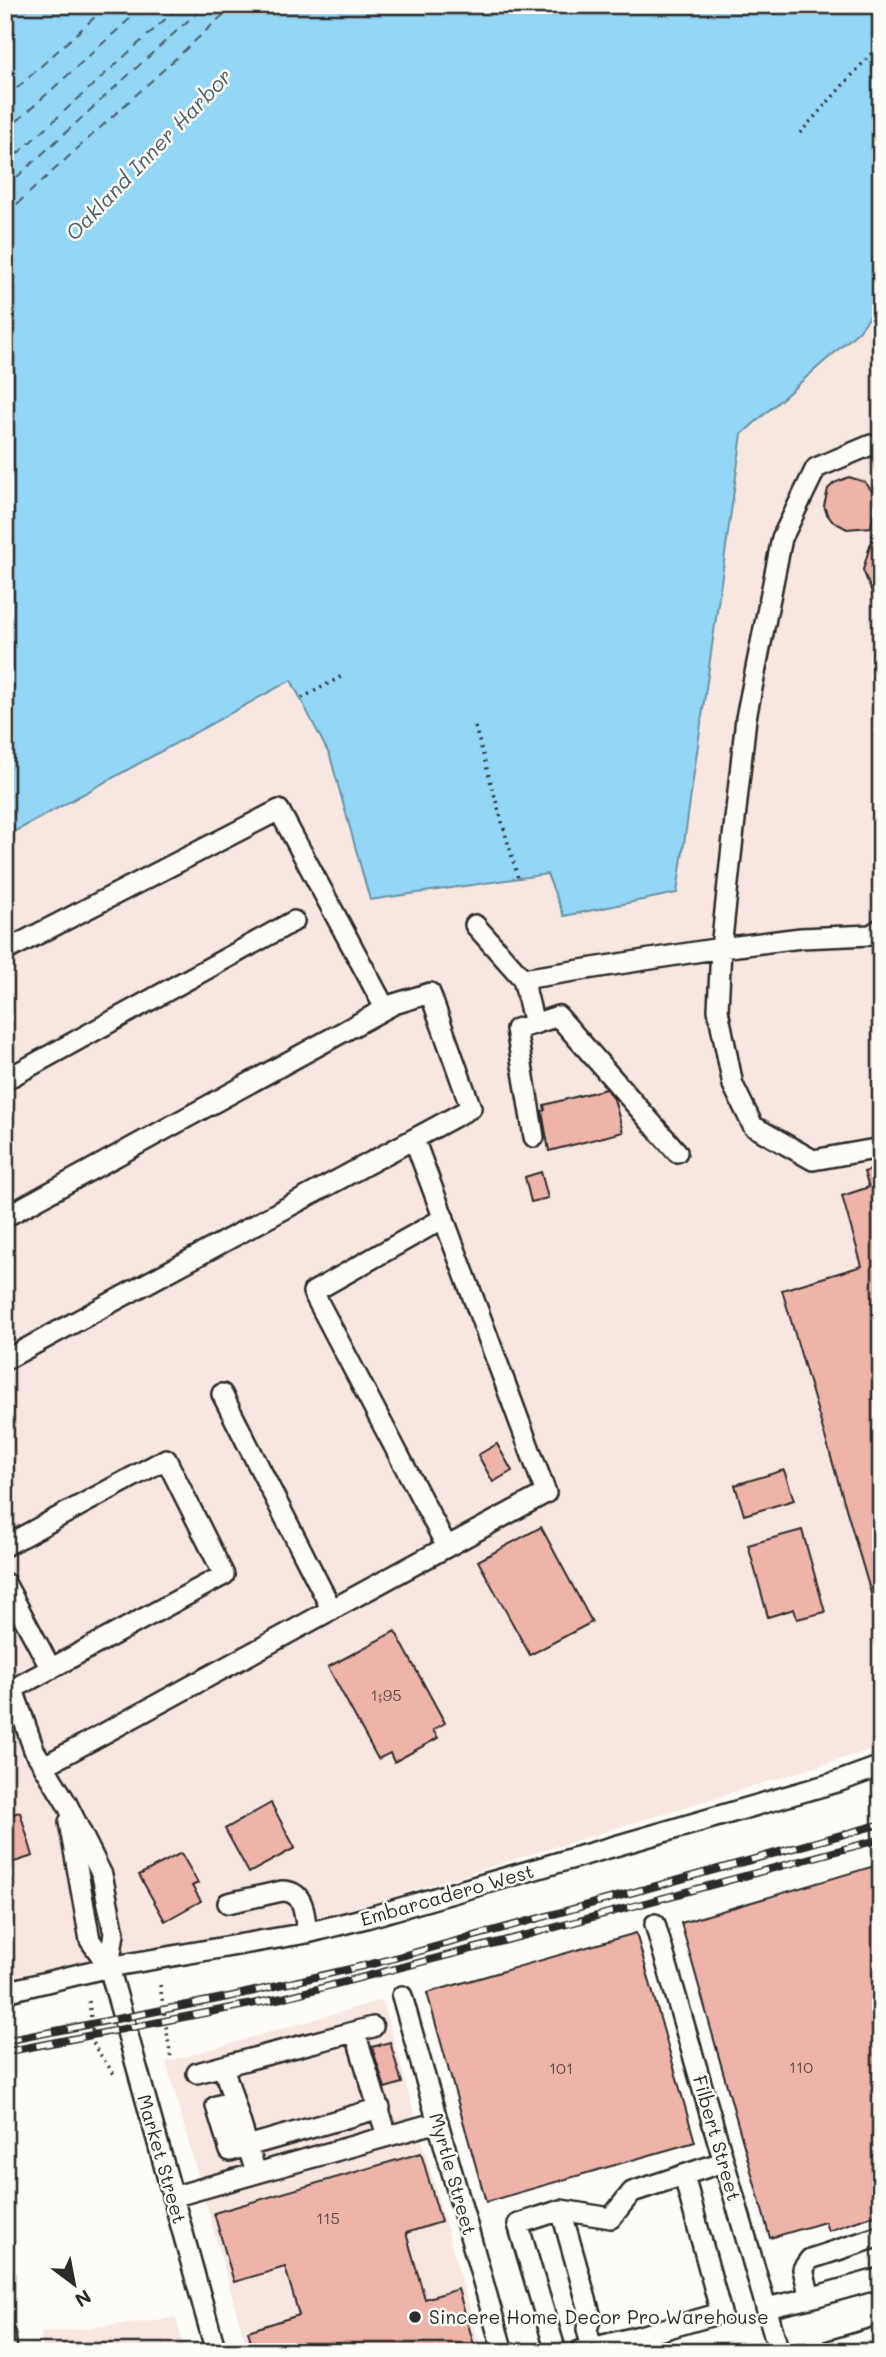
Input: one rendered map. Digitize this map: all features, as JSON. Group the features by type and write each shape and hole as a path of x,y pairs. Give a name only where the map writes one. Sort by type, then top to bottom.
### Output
{"street":[{"path":"871,445 816,468 782,538 746,718 721,948 718,1010 733,1085 753,1126 813,1160 881,1148"},
{"path":"5,951 279,810 386,1008"},
{"path":"5,1080 294,922"},
{"path":"475,925 523,979 534,1024"},
{"path":"523,979 721,948 801,938 871,935 881,928"},
{"path":"5,1217 386,1008 430,993 471,1108 5,1360"},
{"path":"534,1137 516,1029 558,1017 677,1152"},
{"path":"44,1766 546,1493 414,1139"},
{"path":"444,1218 313,1293 447,1547"},
{"path":"222,1394 332,1610"},
{"path":"5,1546 166,1459 224,1575 13,1689 34,1750 67,1804 102,1875 114,1933 109,1967"},
{"path":"5,1583 51,1669"},
{"name":"Embarcadero West","path":"5,1992 109,1967 307,1933 380,1915 813,1789 881,1766"},
{"path":"228,1903 291,1891 300,1897 303,1904 307,1933"},
{"name":"Filbert Street","path":"655,1924 779,2352"},
{"name":"Market Street","path":"109,1967 216,2352"},
{"name":"Myrtle Street","path":"402,1996 503,2352"},
{"path":"197,2073 364,2029 387,2136"},
{"path":"223,2066 233,2101 216,2105 230,2151 380,2108"},
{"path":"172,2197 438,2122"},
{"path":"248,2146 256,2173"},
{"path":"556,2352 518,2224 561,2210 611,2218 632,2192 723,2162"},
{"path":"561,2210 591,2317 587,2329 586,2350 642,2344 721,2313 684,2176"},
{"path":"810,2298 803,2269 810,2259 881,2236"},
{"path":"766,2308 881,2278"},
{"path":"5,2334 7,2352"},
{"path":"826,2352 881,2336"}],"path":[{"path":"800,133 881,43"},
{"path":"302,698 344,676"},
{"path":"475,727 518,878"},
{"path":"160,1985 171,2059"},
{"path":"89,2001 94,2046 114,2074"}],"shaded area":[{"path":"881,302 881,1745 336,1914 5,1983 5,837 291,680 330,756 370,899 547,874 677,893 742,434 859,331"},
{"name":"Sincere Home Decor Pro Warehouse","path":"382,2000 482,2352 248,2352 166,2062"},
{"path":"176,2318 185,2352 43,2352 41,2333"}],"water":[{"name":"Oakland Inner Harbor","path":"5,5 881,5 881,302 859,331 742,434 677,893 564,916 547,874 370,900 330,756 291,680 5,837"}],"building":[{"path":"849,477 865,482 875,495 871,527 847,529 832,521 827,514 824,506 828,489 834,483"},
{"path":"878,517 881,518 881,615 863,570"},
{"path":"606,1089 614,1099 623,1132 549,1151 542,1111 545,1110 544,1105"},
{"path":"881,1167 881,1614 877,1614 782,1290 862,1266 842,1196 869,1187 864,1172"},
{"path":"541,1172 548,1198 531,1202 525,1177"},
{"path":"497,1444 512,1471 493,1482 478,1455"},
{"path":"784,1470 794,1500 744,1515 735,1485"},
{"path":"541,1527 592,1622 530,1655 478,1561"},
{"path":"802,1530 825,1612 797,1619 794,1609 768,1617 748,1545"},
{"path":"395,1631 445,1723 433,1730 438,1738 394,1762 390,1753 378,1759 328,1667"},
{"path":"271,1803 295,1848 249,1873 225,1829"},
{"path":"20,1812 33,1856 5,1865 5,1816"},
{"path":"181,1853 198,1883 192,1886 201,1901 165,1921 139,1875"},
{"path":"881,1864 881,2210 875,2215 828,2231 825,2222 770,2238 681,1923"},
{"path":"636,1933 695,2142 486,2202 427,1993"},
{"path":"390,2042 402,2083 385,2088 372,2047"},
{"path":"421,2153 441,2222 406,2233 425,2299 458,2289 476,2352 254,2352 248,2331 299,2315 285,2267 234,2282 214,2213"}],"ferry route":[{"path":"5,99 108,5"},
{"path":"5,132 145,5"},
{"path":"5,165 181,5"},
{"path":"5,188 205,5"},
{"path":"5,215 234,5"}],"railway":[{"path":"5,2041 233,1996 380,1962 881,1824"},
{"path":"5,2052 282,1998 881,1839"}],"place":[{"name":"Sincere Home Decor Pro Warehouse","path":"415,2317"}]}
